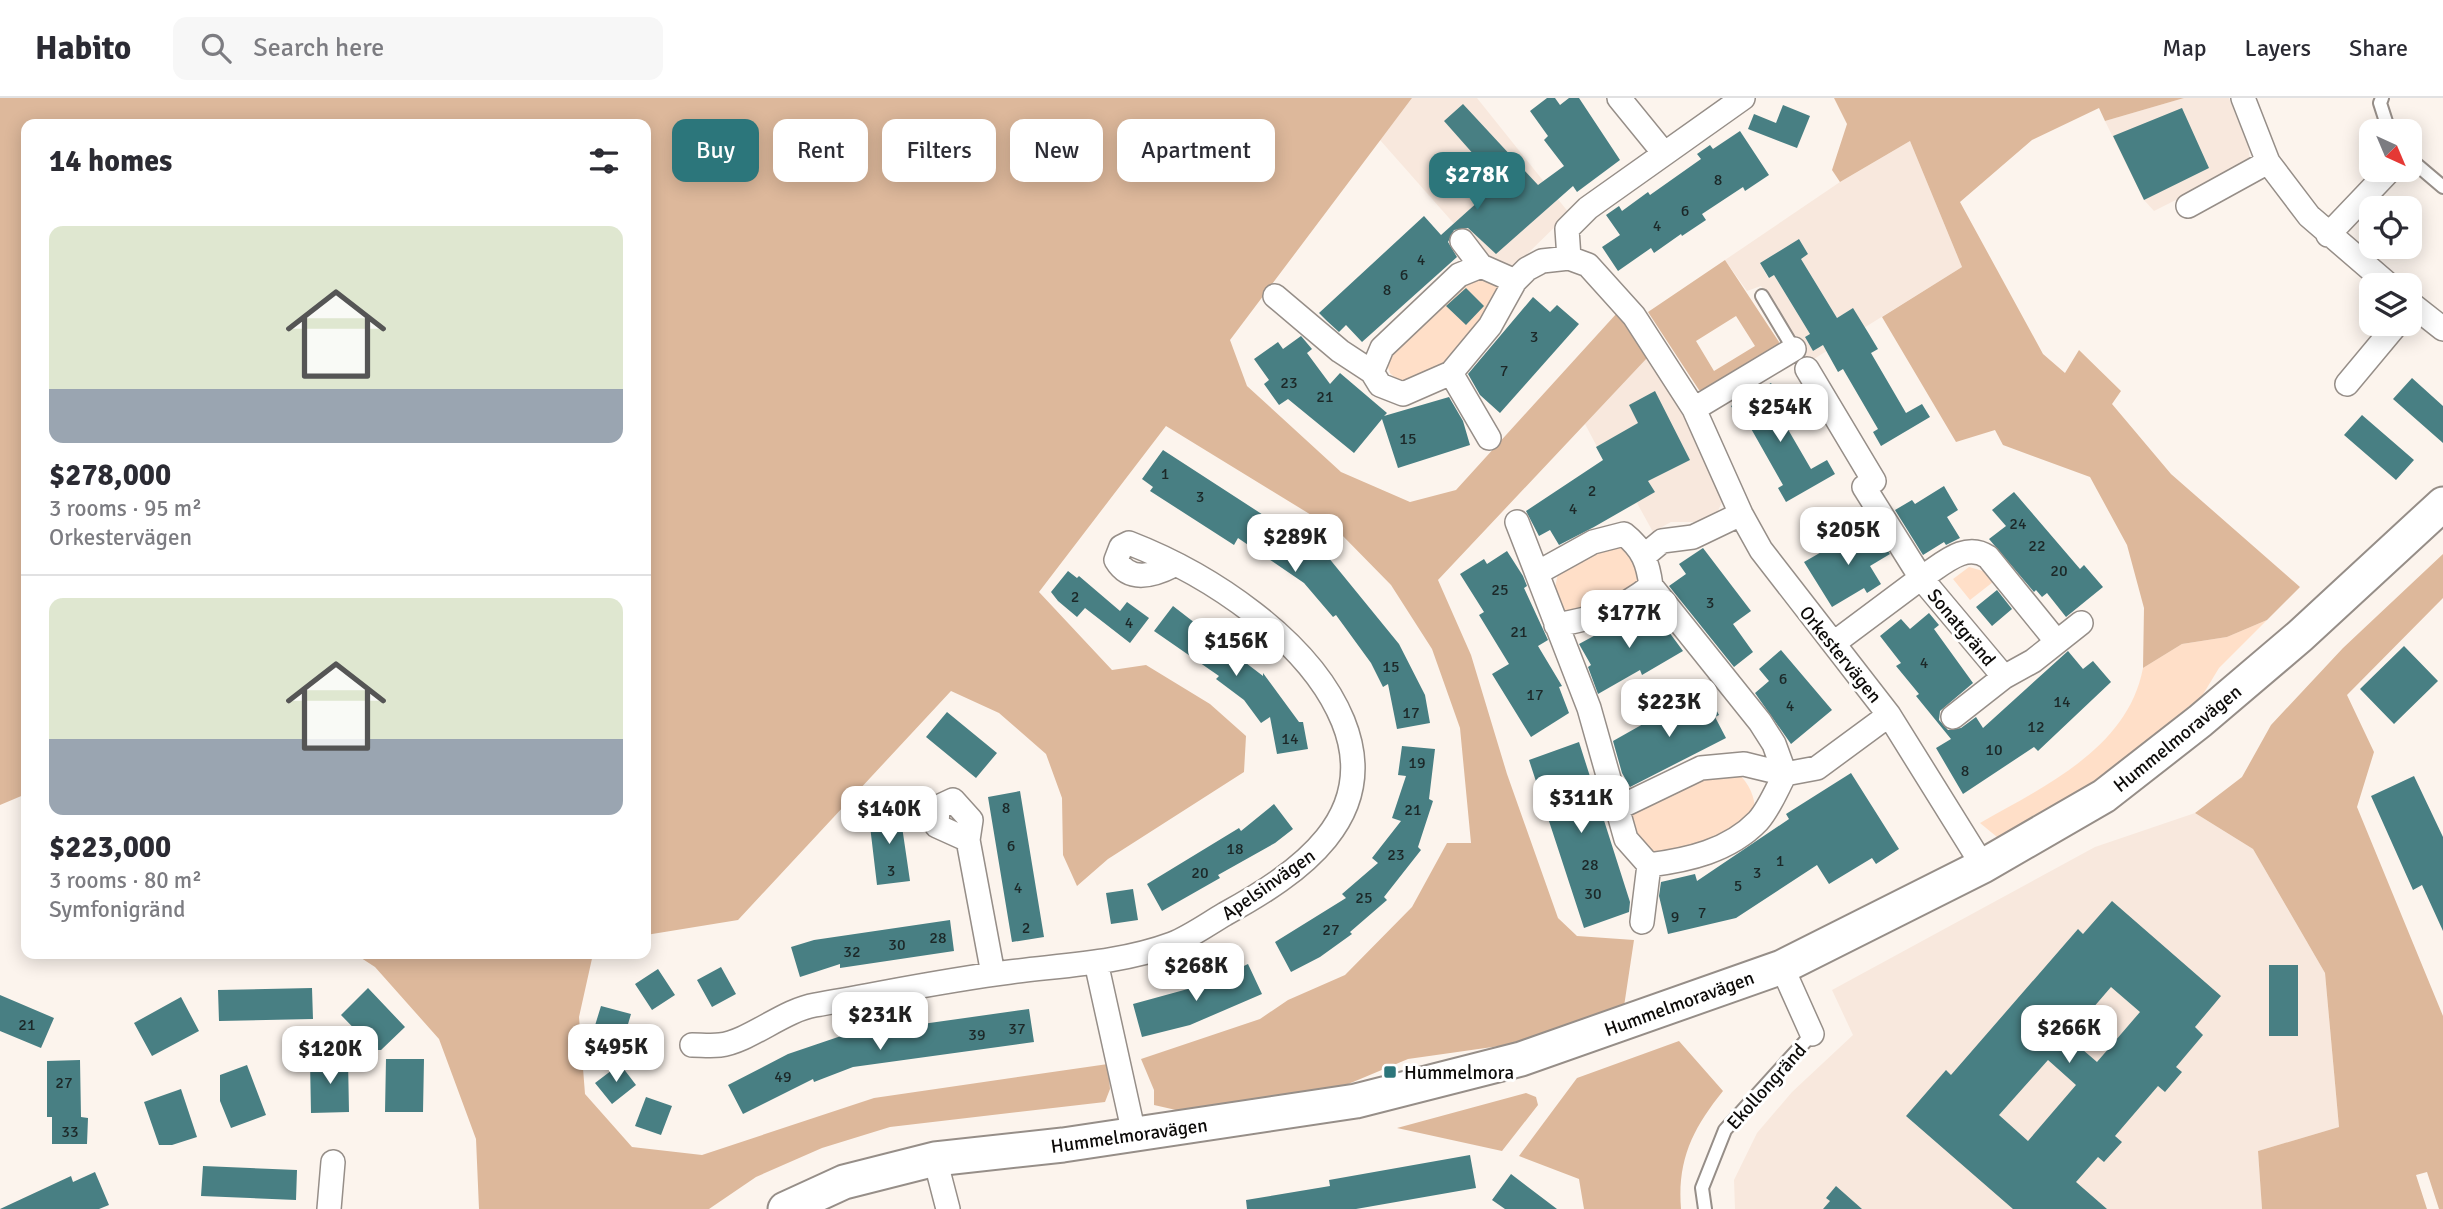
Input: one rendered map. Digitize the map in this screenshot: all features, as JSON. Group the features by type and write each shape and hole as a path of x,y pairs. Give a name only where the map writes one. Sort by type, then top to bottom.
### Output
{"street":[{"path":"1619,98 1663,152"},
{"path":"2243,98 2268,162 2309,216 2374,273"},
{"path":"1275,296 1340,351 1372,372 1380,385 1403,394 1451,373 1490,326 1514,281 1542,261 1569,258 1567,229 1588,208 1731,101"},
{"path":"2188,206 2268,162"},
{"path":"2328,235 2379,182"},
{"path":"1462,241 1481,266 1514,281"},
{"name":"Orkestervägen","path":"1569,258 1588,265 1612,288 1663,359 1694,410 1741,514 1789,589 1889,715 1983,866"},
{"path":"1372,372 1381,348 1459,275 1481,266"},
{"path":"2422,313 2443,329"},
{"path":"2347,384 2387,336"},
{"path":"1694,410 1794,349"},
{"name":"Sonatgränd","path":"1807,369 1921,578 2004,677"},
{"path":"1451,373 1489,439"},
{"name":"Hummelmoravägen","path":"785,1209 844,1182 935,1159 1134,1134 1356,1101 1521,1059 1782,967 1983,866 2104,796 2200,721 2300,636 2443,504"},
{"path":"1644,556 1662,541 1693,537 1741,514"},
{"path":"1517,522 1589,708 1626,839 1649,865 1642,922"},
{"path":"1536,573 1593,542 1624,534 1638,545 1644,556 1651,586 1712,660 1774,744 1785,775 1759,821 1729,842 1703,854 1649,865"},
{"name":"Apelsinvägen","path":"692,1045 722,1045 808,1006 993,974 1096,962 1173,943 1260,894 1310,859 1329,838 1352,787 1353,755 1337,706 1316,674 1293,646 1230,598 1174,565 1129,543"},
{"name":"Sonatgränd","path":"1833,643 1895,594 1967,550 1978,550 1988,557 2057,642"},
{"path":"1556,625 1597,618 1630,602 1651,586"},
{"name":"Sonatgränd","path":"1953,717 2004,677 2033,661 2081,623"},
{"path":"1618,808 1701,768 1744,764 1785,775 1817,768 1889,715"},
{"path":"938,807 953,800 971,820 968,840 993,974"},
{"path":"1096,962 1134,1134"},
{"name":"Ekollongränd","path":"1782,967 1812,1034"},
{"path":"935,1159 948,1209"},
{"path":"329,1209 332,1162"}],"lane":[{"path":"2382,98 2380,103 2385,119"},
{"path":"2422,169 2443,187"},
{"path":"1762,296 1807,369"},
{"name":"Ekollongränd","path":"1705,1209 1702,1188 1725,1130 1812,1034"}],"shaded area":[{"path":"0,98 1412,98 1230,340 1247,386 1341,472 1410,502 1456,490 1617,313 1648,357 1438,580 1471,655 1507,774 1558,918 1577,936 1634,940 1623,1013 1534,1041 1408,1059 1322,1095 1198,1115 1154,1105 1154,1090 1141,1059 1260,1019 1288,1000 1345,975 1412,907 1447,843 1471,843 1460,728 1432,649 1391,585 1339,532 1166,426 1039,592 1112,670 1146,665 1210,704 1246,736 1244,772 1108,859 1077,886 1063,855 1062,798 1046,754 999,713 951,691 738,920 651,934 651,119 21,119 21,796 0,805"},
{"path":"1412,98 1477,98 1569,213 1515,266 1501,266 1487,261 1380,140"},
{"path":"1834,98 2184,98 2105,121 2099,108 2032,140 1960,202 2043,354 2065,373 2079,350 2121,391 2112,404 2171,474 2300,587 2267,620 2227,637 2182,644 2143,668 2144,608 2127,545 2090,477 2003,445 1995,430 1956,442 1882,317 1962,267 1910,141 1840,182 1832,170 1847,124"},
{"path":"2184,98 2229,98 2248,146 2250,160 2154,211 2144,200 2105,121"},
{"path":"1910,141 1962,267 1809,362 1761,286 1747,291 1725,260 1840,182","holes":["1799,239 1808,254 1801,259 1837,318 1853,308 1861,322 1813,351 1805,337 1810,334 1774,275 1768,278 1760,263"]},
{"path":"1725,260 1779,342 1777,353 1716,390 1699,390 1648,312","holes":["1736,316 1755,346 1714,371 1696,341"]},
{"path":"1493,277 1508,285 1463,347 1434,370 1418,378 1399,382 1390,373 1386,361 1393,343 1462,279"},
{"path":"1648,357 1683,416 1723,500 1717,513 1707,522 1671,522 1653,532 1637,503 1629,507 1585,424"},
{"path":"1613,542 1634,559 1642,585 1577,614 1562,609 1555,588 1558,573"},
{"path":"2443,554 2443,598 2347,695 2374,752 2357,807 2443,1016 2443,1209 2439,1209 2427,1172 2416,1175 2427,1209 2262,1209 2258,1151 2339,1127 2325,973 2253,849 2195,813 2242,777 2271,725 2343,648"},
{"path":"1969,567 1983,571 1993,582 1970,600 1953,579"},
{"path":"2267,620 2219,668 2202,696 2099,779 1997,837 1980,823 2056,779 2102,742 2120,721 2134,696 2143,668 2182,644 2227,637"},
{"path":"1738,773 1751,792 1755,816 1710,843 1664,855 1640,848 1629,826 1631,811 1682,783"},
{"path":"2195,813 2253,849 2325,973 2339,1127 2258,1151 2262,1209 1735,1209 1734,1180 1757,1133 1792,1092 1853,1035 1832,990 2095,847"},
{"path":"363,959 592,959 579,1017 585,1094 632,1147 702,1155 874,1098 1108,1064 1110,1089 1105,1102 890,1127 822,1148 756,1177 709,1209 479,1209 476,1139 439,1039 375,967"},
{"path":"1679,1041 1723,1091 1703,1118 1689,1146 1682,1175 1681,1209 1584,1209 1579,1179 1519,1156 1577,1078"},
{"path":"1526,1093 1536,1097 1538,1105 1502,1151 1397,1128"}],"building":[{"path":"1547,98 1555,98 1560,105 1569,98 1579,98 1620,160 1577,192 1573,186 1496,254 1468,228 1454,230 1448,242 1457,257 1362,342 1346,325 1339,332 1319,313 1424,216 1441,235 1499,183 1444,121 1463,104 1538,185 1564,166 1544,140 1548,136 1530,111"},
{"path":"1783,105 1810,116 1797,148 1748,129 1754,114 1776,123"},
{"path":"2182,108 2209,168 2144,200 2113,136"},
{"path":"1740,131 1769,175 1745,191 1743,187 1702,214 1706,220 1682,236 1681,234 1654,253 1651,248 1618,271 1602,247 1620,235 1606,215 1619,206 1622,211 1648,192 1650,195 1701,159 1697,154 1710,145 1713,149"},
{"path":"1799,239 1808,254 1801,259 1837,318 1853,308 1869,334 1878,349 1871,353 1906,413 1922,404 1930,417 1881,446 1873,432 1878,429 1843,369 1838,372 1823,345 1813,351 1805,337 1810,334 1774,275 1769,278 1760,263"},
{"path":"1466,288 1484,306 1466,325 1446,306"},
{"path":"1533,297 1550,312 1557,305 1579,324 1500,413 1480,395 1468,374"},
{"path":"1301,336 1312,349 1307,353 1330,384 1340,373 1387,413 1384,416 1449,397 1463,421 1470,445 1398,468 1382,419 1354,453 1288,399 1279,405 1264,384 1269,380 1254,359 1278,342 1283,349"},
{"path":"2412,378 2443,406 2443,443 2393,399"},
{"path":"1771,383 1780,398 1772,402 1811,469 1827,460 1835,474 1786,502 1778,488 1783,485 1745,418 1740,421 1731,406"},
{"path":"1655,391 1690,460 1648,481 1655,492 1559,545 1550,530 1539,536 1526,511 1603,460 1596,447 1638,423 1629,405"},
{"path":"2362,415 2414,460 2396,480 2344,435"},
{"path":"1163,450 1328,557 1399,644 1425,695 1430,723 1397,729 1388,684 1383,687 1371,663 1336,615 1333,617 1304,583 1238,538 1234,545 1150,491 1153,487 1142,479"},
{"path":"1944,486 1958,510 1947,517 1960,538 1946,545 1944,542 1923,555 1895,510 1912,500 1915,504"},
{"path":"2014,492 2080,569 2084,565 2103,587 2066,617 2047,593 2042,597 2036,590 2034,592 1989,539 2006,526 1992,510"},
{"path":"1873,528 1890,554 1870,566 1881,584 1867,593 1864,588 1832,607 1804,562 1837,543 1840,547"},
{"path":"1703,548 1751,611 1733,624 1753,652 1734,667 1669,586 1686,574 1679,564"},
{"path":"1507,551 1523,576 1527,586 1524,588 1548,640 1538,646 1562,686 1559,687 1569,713 1531,737 1492,674 1509,664 1479,615 1484,612 1460,574 1484,559 1487,564"},
{"path":"1068,571 1077,578 1079,576 1120,611 1127,602 1149,618 1130,643 1085,608 1077,617 1058,601 1051,592"},
{"path":"1997,590 2012,609 1992,626 1976,607"},
{"path":"1173,606 1204,630 1206,627 1227,644 1225,647 1263,676 1263,673 1299,722 1303,722 1308,749 1277,754 1270,717 1261,723 1244,700 1216,679 1219,676 1154,631"},
{"path":"1652,609 1683,651 1642,675 1640,670 1598,694 1588,667 1591,665 1579,644 1614,625 1616,629"},
{"path":"1929,613 1939,625 1934,629 1973,683 1940,711 1939,720 1948,730 1961,728 1976,717 1983,728 2068,651 2083,669 2093,661 2111,682 2038,751 2034,747 1963,794 1936,748 1951,739 1916,696 1919,694 1896,666 1901,663 1880,636 1901,619 1910,629"},
{"path":"2404,646 2438,681 2394,724 2360,689"},
{"path":"1781,650 1832,710 1791,744 1755,693 1769,681 1759,669"},
{"path":"1705,689 1719,715 1715,717 1726,738 1630,787 1622,773 1613,741"},
{"path":"947,712 997,753 976,778 926,737"},
{"path":"1579,742 1630,902 1629,912 1584,928 1529,760"},
{"path":"1402,746 1435,749 1429,799 1433,801 1418,847 1421,850 1384,897 1387,900 1350,932 1352,934 1320,957 1291,972 1275,942 1346,898 1342,894 1378,863 1372,858 1401,821 1392,818 1406,776 1398,775"},
{"path":"1851,773 1899,849 1876,864 1872,858 1829,884 1817,865 1736,918 1668,934 1659,896 1661,882 1695,874 1697,881 1789,819 1786,814"},
{"path":"2414,776 2443,837 2443,931 2422,885 2413,890 2371,796"},
{"path":"1020,791 1044,937 1012,942 988,797"},
{"path":"1274,804 1293,829 1275,843 1218,875 1220,878 1162,911 1147,884 1239,828 1241,831"},
{"path":"899,806 910,881 877,885 868,809"},
{"path":"1133,889 1138,920 1111,924 1106,893"},
{"path":"2112,901 2221,996 2195,1027 2203,1035 2176,1067 2182,1072 2165,1092 2158,1086 2115,1136 2122,1142 2104,1162 2098,1157 2076,1182 2107,1209 2013,1209 1906,1116 1946,1070 1951,1075 2078,929 2083,934","holes":["2111,987 2140,1012 2097,1062 2068,1037","2048,1060 2076,1085 2028,1141 1999,1115"]},
{"path":"950,920 954,951 840,968 840,964 800,977 791,947 814,940"},
{"path":"1248,964 1262,994 1190,1025 1142,1037 1133,1004 1206,984"},
{"path":"2269,965 2298,965 2298,1036 2269,1036"},
{"path":"721,967 736,994 712,1007 697,980"},
{"path":"658,969 675,995 652,1010 635,984"},
{"path":"312,988 313,1019 219,1021 218,990"},
{"path":"368,988 405,1027 381,1050 375,1050 341,1015"},
{"path":"0,995 54,1018 41,1048 0,1031"},
{"path":"181,997 199,1031 152,1056 134,1023"},
{"path":"601,1006 631,1014 623,1041 593,1032"},
{"path":"1029,1009 1034,1042 853,1067 814,1082 813,1079 743,1114 728,1085 788,1054 844,1035"},
{"path":"348,1059 349,1112 311,1113 310,1060"},
{"path":"386,1059 424,1059 423,1112 385,1112"},
{"path":"80,1060 81,1117 88,1118 87,1144 52,1144 52,1117 47,1117 47,1061"},
{"path":"620,1064 636,1085 612,1104 595,1083"},
{"path":"247,1065 266,1115 231,1128 220,1101 220,1075"},
{"path":"181,1089 197,1137 172,1145 159,1145 144,1102"},
{"path":"646,1097 672,1106 661,1135 635,1126"},
{"path":"1470,1155 1476,1188 1356,1209 1247,1209 1246,1200 1330,1186 1329,1180"},
{"path":"203,1166 297,1170 296,1200 201,1196"},
{"path":"95,1172 109,1205 99,1209 0,1209 71,1176 73,1182"},
{"path":"1511,1174 1557,1209 1505,1209 1492,1200"},
{"path":"1836,1186 1862,1209 1823,1209 1830,1201 1826,1198"}],"place":[{"name":"Hummelmora","path":"1390,1072"}]}
